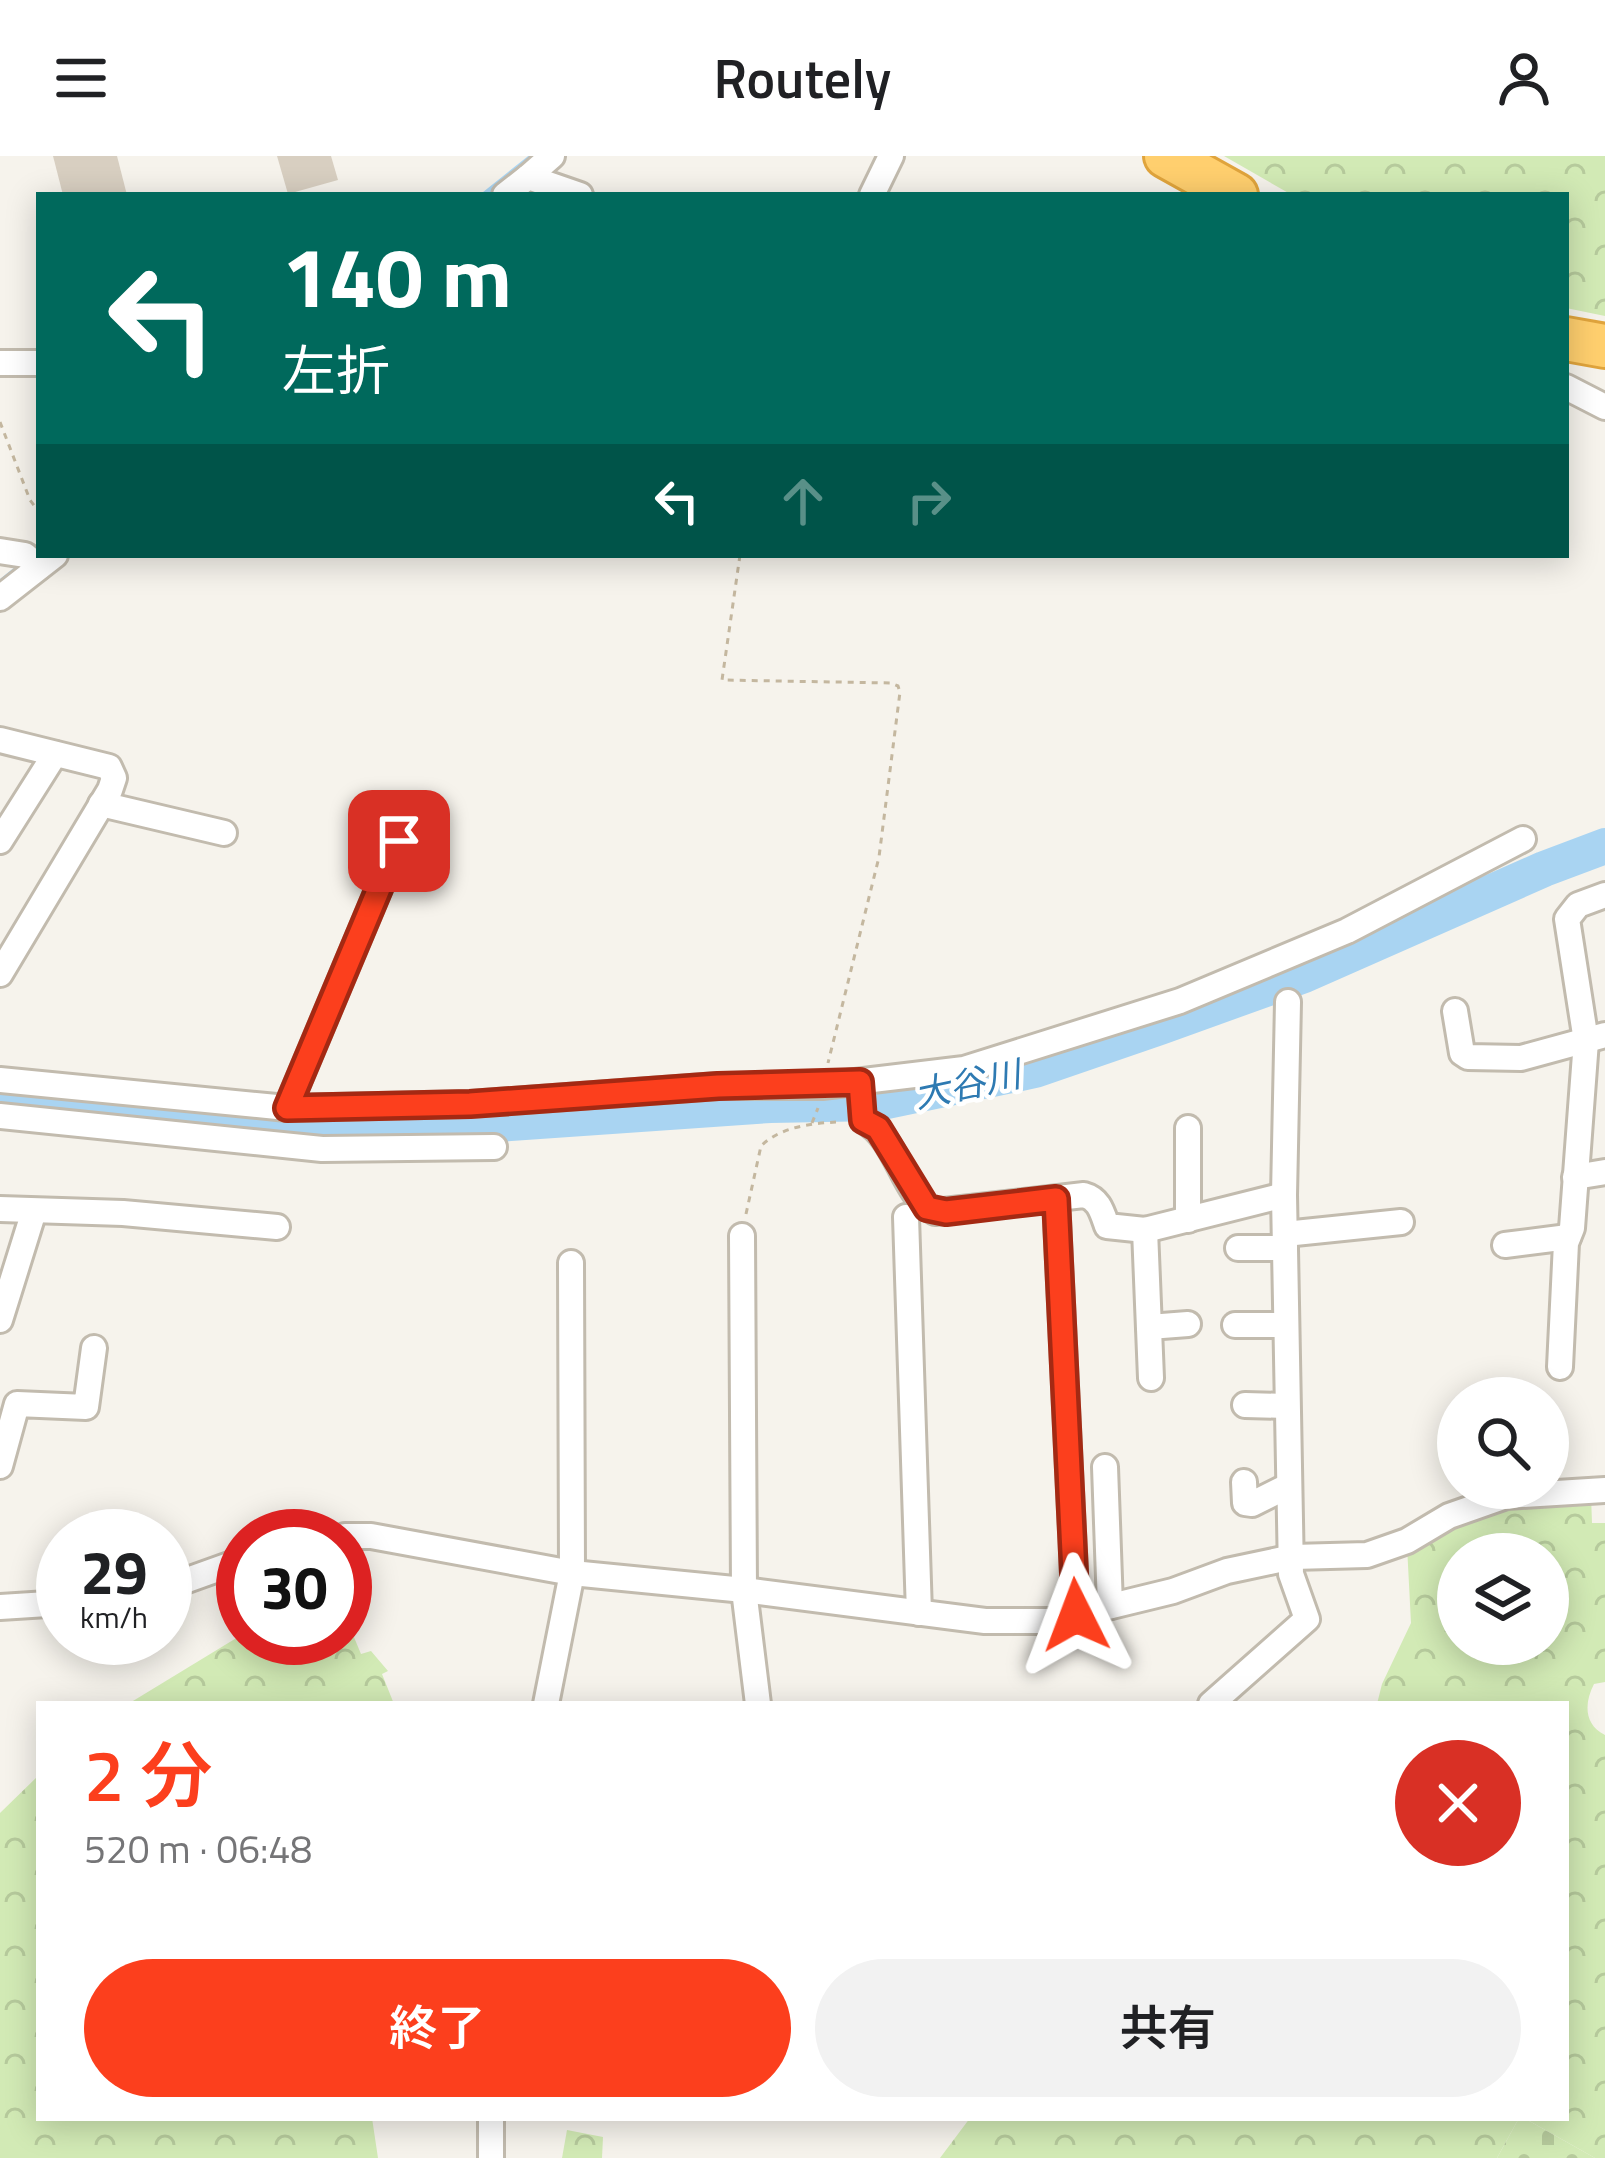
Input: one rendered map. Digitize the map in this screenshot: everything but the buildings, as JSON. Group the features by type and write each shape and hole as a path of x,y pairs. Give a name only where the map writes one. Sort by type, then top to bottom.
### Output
{"highway":[{"path":"1166,156 1231,192"},
{"path":"1569,340 1605,346"}],"street":[{"path":"509,192 552,156"},
{"path":"873,192 891,156"},
{"path":"528,177 571,192"},
{"path":"0,363 36,363"},
{"path":"1569,389 1605,407"},
{"path":"0,598 31,558"},
{"path":"0,740 109,767 114,778 0,974"},
{"path":"0,841 55,754"},
{"path":"100,804 224,833"},
{"path":"0,1080 287,1108 470,1104 718,1086 822,1086 964,1069 1180,1001 1348,931 1523,839"},
{"path":"287,1108 399,841"},
{"path":"1560,1367 1568,1237 1595,1038 1567,919 1578,905 1605,896"},
{"path":"1214,1701 1307,1619 1294,1589 1288,1486 1284,1195 1288,1002"},
{"path":"1455,1012 1462,1053 1468,1057 1521,1058 1595,1038"},
{"path":"860,1082 863,1120 878,1128 922,1201 935,1211 1093,1197 1107,1226 1145,1230 1284,1195"},
{"path":"0,1116 322,1149 494,1147"},
{"path":"1188,1128 1188,1220"},
{"path":"1575,1177 1605,1172"},
{"path":"1056,1199 1076,1615"},
{"path":"0,1209 277,1227"},
{"path":"0,1320 34,1211"},
{"path":"906,1217 919,1612"},
{"path":"1238,1248 1401,1222"},
{"path":"1145,1230 1151,1378"},
{"path":"742,1236 744,1590 758,1701"},
{"path":"1505,1245 1568,1237"},
{"path":"547,1701 572,1573 571,1263"},
{"path":"1149,1327 1188,1324"},
{"path":"1235,1325 1286,1325"},
{"path":"0,1466 17,1404 86,1407 94,1348"},
{"path":"1246,1405 1287,1406"},
{"path":"1105,1467 1110,1606"},
{"path":"1244,1481 1245,1503 1252,1504 1288,1486"},
{"path":"372,1539 572,1573 1050,1622 1293,1557 1366,1555 1407,1541 1449,1516 1506,1496 1605,1490"},
{"path":"0,1606 36,1605"},
{"path":"491,2121 491,2158"}],"path":[{"path":"0,422 36,508"},
{"path":"740,558 722,680 891,683 900,692 879,857 822,1086"},
{"path":"812,1124 815,1117"},
{"path":"742,1236 761,1146 778,1133 812,1124 863,1120"}],"green space":[{"path":"1224,156 1605,156 1605,316 1569,309 1569,192 1287,192"},
{"path":"1591,1495 1592,1523 1605,1523 1605,1682 1594,1684 1588,1706 1593,1725 1605,1735 1605,2158 1595,2158 1529,2121 1569,2121 1569,1701 1378,1701 1411,1623 1407,1546 1481,1509 1569,1509 1569,1497"},
{"path":"216,1650 216,1665 372,1665 372,1652 388,1671 382,1674 393,1701 133,1701"},
{"path":"36,1778 36,2121 372,2121 378,2158 0,2158 0,1813"},
{"path":"968,2121 1517,2121 1497,2158 940,2158"},
{"path":"1517,2121 1529,2121 1595,2158 1497,2158"},
{"path":"567,2130 603,2137 602,2158 562,2158"}],"waterway":[{"path":"488,192 533,156"},
{"path":"0,583 22,565"},
{"name":"大谷川","path":"0,1097 212,1120 440,1128 770,1105 878,1103 1035,1070 1160,1027 1304,975 1605,846"}],"route":[{"path":"399,841 287,1108 470,1104 718,1086 860,1082 863,1120 878,1128 927,1208 946,1212 1056,1199 1076,1615"}]}
